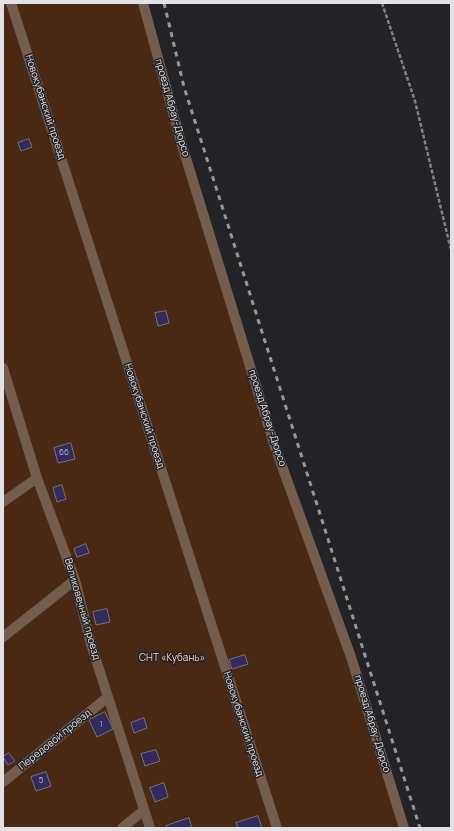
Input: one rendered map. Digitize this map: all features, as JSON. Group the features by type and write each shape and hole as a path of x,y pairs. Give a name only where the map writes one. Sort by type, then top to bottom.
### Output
{"street":[{"name":"Новокубанский проезд","path":"11,3 277,828"},
{"name":"проезд Абрау-Дюрсо","path":"143,3 181,142 274,444 351,657 404,828"},
{"name":"Великовечный проезд","path":"3,368 37,478 75,580 91,644 150,828"},
{"path":"3,502 37,478"},
{"path":"3,637 75,580"},
{"name":"Передовой проезд","path":"3,782 108,697"},
{"path":"122,828 144,810"}],"path":[{"path":"382,3 415,101 451,250"}],"green space":[{"name":"СНТ «Кубань»","path":"3,3 143,3 220,265 404,828 3,828"}],"building":[{"path":"29,139 32,147 21,151 18,143"},
{"path":"166,311 169,323 158,326 155,313"},
{"path":"71,443 75,459 58,463 54,448"},
{"path":"62,485 66,499 57,502 53,488"},
{"path":"86,544 89,553 77,557 74,549"},
{"path":"107,609 110,622 96,625 93,612"},
{"path":"245,655 248,664 232,669 229,660"},
{"path":"105,712 113,729 97,737 89,720"},
{"path":"144,718 147,728 134,733 131,723"},
{"path":"156,750 160,761 145,766 141,754"},
{"path":"9,753 15,761 8,765 3,757"},
{"path":"46,772 51,786 36,791 31,777"},
{"path":"164,783 168,797 155,802 150,788"},
{"path":"258,816 262,828 238,828 236,823"},
{"path":"189,818 192,828 167,828 166,826"}],"railway":[{"path":"164,3 184,87 420,828"}]}
